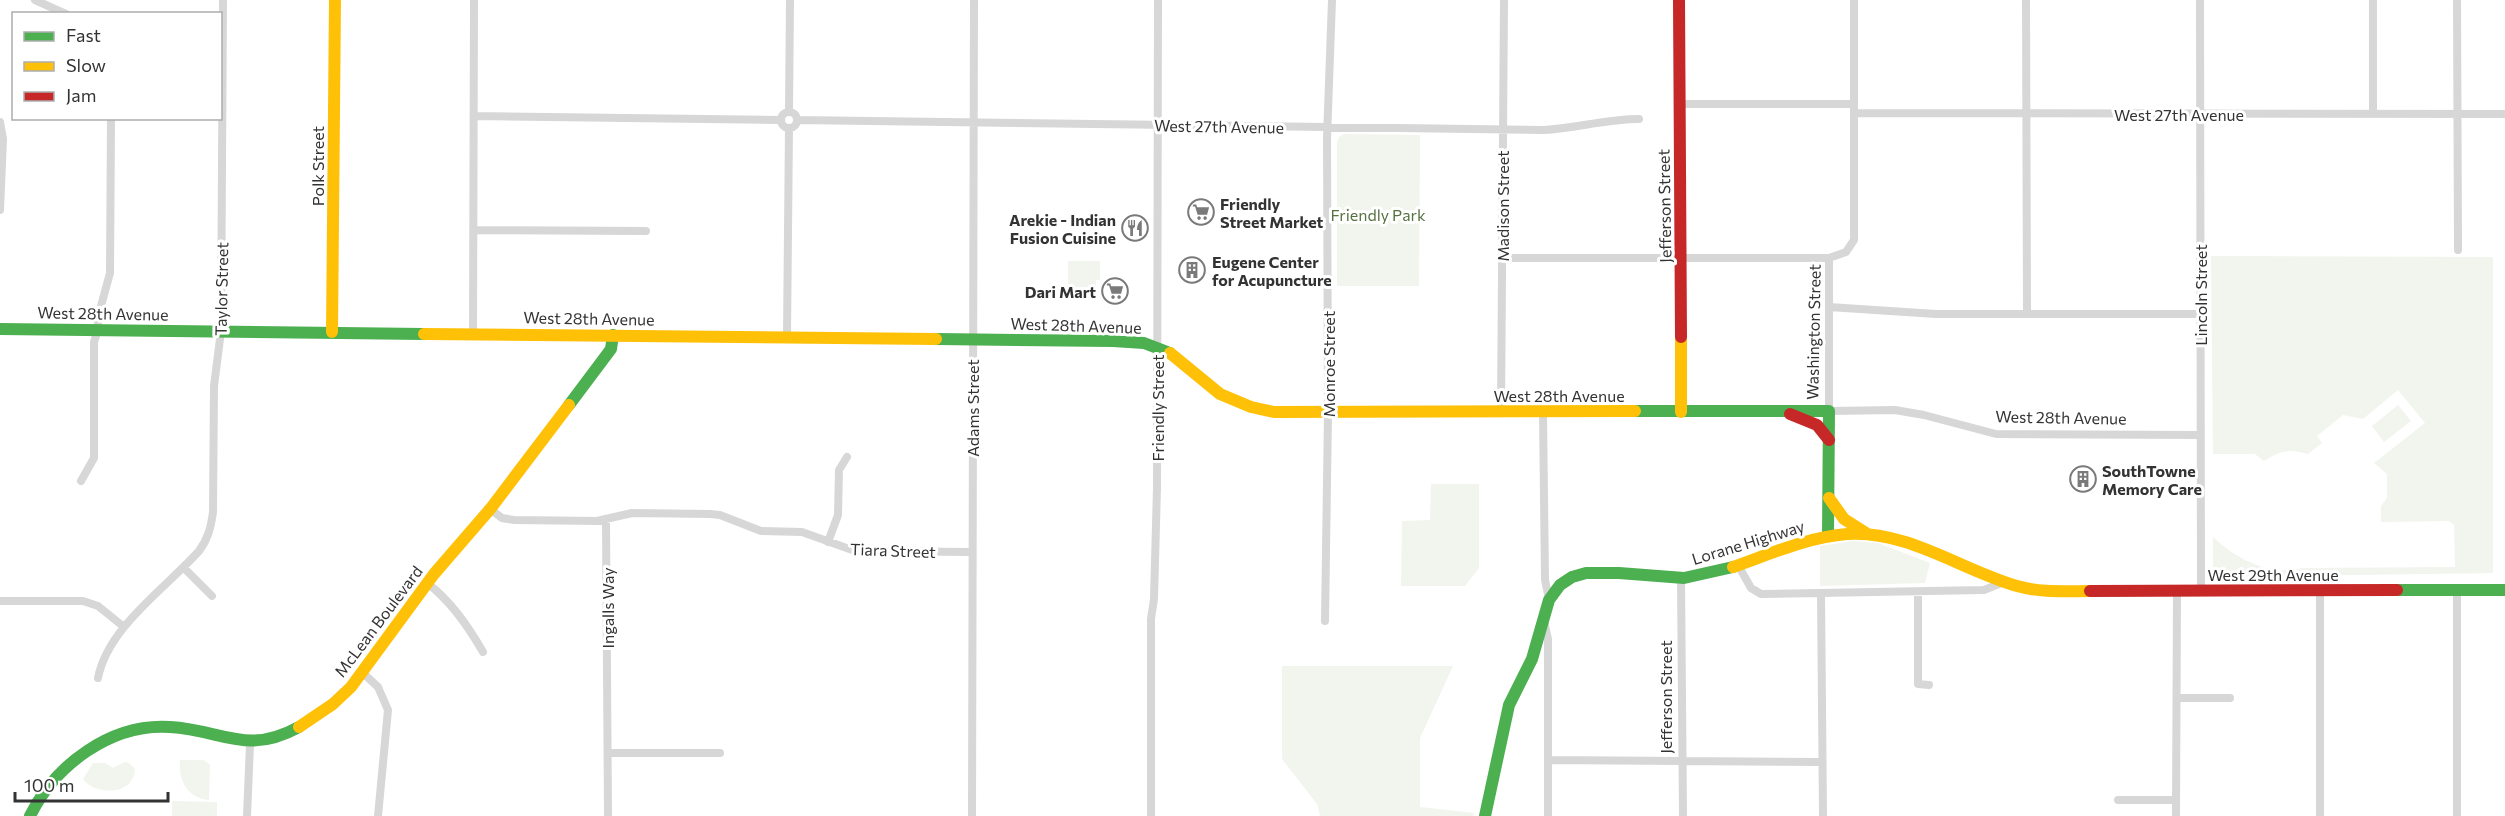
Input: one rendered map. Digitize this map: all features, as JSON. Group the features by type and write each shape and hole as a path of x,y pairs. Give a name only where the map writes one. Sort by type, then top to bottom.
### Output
{"main road":[{"name":"Polk Street","path":"332,332 335,0"},
{"name":"Jefferson Street","path":"1679,0 1681,412"},
{"name":"West 28th Avenue","path":"0,329 1113,340 1144,343 1157,348 1179,358 1214,389 1242,404 1274,412 1829,411"},
{"name":"McLean Boulevard","path":"30,816 45,791 73,762 103,741 129,731 158,726 171,727 250,744 291,732 340,697 363,673 427,583 489,509 611,349 613,335"},
{"path":"1780,411 1815,424 1829,440"},
{"name":"Washington Street","path":"1828,535 1829,411"},
{"path":"1828,496 1844,519 1854,528 1873,535"},
{"name":"Lorane Highway","path":"1549,599 1561,584 1584,574 1602,572 1681,578 1738,565 1828,535 1873,535 1903,542 2005,582 2041,591"},
{"name":"West 29th Avenue","path":"2041,591 2505,590"},
{"path":"1485,816 1508,706 1533,658 1549,599"}],"street":[{"path":"35,0 62,12"},
{"name":"Taylor Street","path":"98,678 101,663 110,645 124,627 184,568 206,541 213,512 214,386 221,331 223,0"},
{"path":"473,333 474,0"},
{"path":"789,111 790,0"},
{"name":"Adams Street","path":"972,816 974,0"},
{"name":"Friendly Street","path":"1151,816 1151,619 1155,577 1157,348 1158,0"},
{"name":"Monroe Street","path":"1325,621 1328,413 1327,138 1332,0"},
{"name":"Madison Street","path":"1501,412 1504,0"},
{"name":"Washington Street","path":"1829,411 1829,258 1846,252 1854,240 1854,0"},
{"path":"2026,0 2027,314"},
{"name":"Lincoln Street","path":"2200,0 2200,590"},
{"path":"2373,0 2373,114"},
{"path":"2457,0 2458,250"},
{"name":"West 27th Avenue","path":"1679,104 2026,114 2505,114"},
{"path":"789,111 795,114 797,120 795,126 789,128 782,125 780,120 783,113 789,111"},
{"path":"474,117 780,120"},
{"name":"West 27th Avenue","path":"797,120 1558,129 1616,119 1639,119"},
{"path":"81,481 94,458 94,342 110,273 111,120"},
{"path":"0,122 3,139 0,210"},
{"path":"787,336 789,128"},
{"path":"474,230 646,231"},
{"path":"1502,258 1829,258"},
{"path":"1829,307 1936,314 2200,314"},
{"name":"West 28th Avenue","path":"1829,411 1895,410 1924,415 1996,434 2199,435"},
{"path":"1543,412 1545,580 1549,599"},
{"path":"828,542 838,512 839,470 847,456"},
{"path":"489,509 507,519 606,520"},
{"name":"Tiara Street","path":"606,520 632,513 710,514 724,516 760,531 799,532 855,551 971,552"},
{"name":"Ingalls Way","path":"606,520 608,816"},
{"path":"1738,565 1751,588 1758,594 1984,590 2005,582"},
{"path":"184,568 212,596"},
{"name":"Jefferson Street","path":"1681,578 1683,816"},
{"path":"427,583 440,593 457,612 483,652"},
{"path":"2319,816 2320,590"},
{"path":"2457,590 2457,816"},
{"path":"2176,816 2177,591"},
{"path":"1917,592 1918,684 1929,684"},
{"path":"1821,594 1823,816"},
{"path":"0,601 83,602 98,606 124,627"},
{"path":"1543,618 1548,639 1548,816"},
{"path":"363,673 378,687 388,710 378,816"},
{"path":"2177,698 2229,698"},
{"path":"247,816 250,744"},
{"path":"608,753 720,753"},
{"path":"1548,760 1682,759 1822,762"},
{"path":"2118,800 2176,800"}],"green space":[{"name":"Friendly Park","path":"1344,134 1420,135 1419,286 1337,286 1337,142"},
{"path":"2211,256 2493,257 2493,573 2213,577 2213,537 2243,559 2278,570 2455,567 2454,525 2449,521 2381,522 2381,506 2387,498 2387,474 2374,463 2425,423 2398,390 2363,419 2343,415 2317,436 2322,443 2308,454 2296,451 2285,452 2264,461 2255,454 2213,454"},
{"path":"1068,261 1100,261 1100,280 1096,280 1096,299 1068,299"},
{"path":"2398,405 2411,421 2384,442 2372,426"},
{"path":"1431,484 1479,484 1479,568 1465,586 1401,586 1402,521 1430,520"},
{"path":"1853,541 1878,543 1930,563 1925,583 1820,586 1820,546"},
{"path":"1282,666 1453,666 1420,738 1420,807 1474,813 1473,816 1320,816 1317,804 1282,759"},
{"path":"180,760 204,760 210,765 209,800 195,796 186,787 181,775"},
{"path":"125,762 135,769 133,778 120,789 95,788 83,779 93,763 105,763 113,768"},
{"path":"172,801 217,802 217,816 172,816"}],"traffic: fast":[{"path":"0,329 424,334"},
{"path":"569,405 611,349 613,335"},
{"path":"936,339 1113,341 1144,343 1170,353"},
{"path":"1635,411 1829,411 1828,535"},
{"path":"1485,816 1509,705 1532,659 1549,600 1560,585 1572,577 1586,573 1684,578 1733,567"},
{"path":"2397,590 2505,590"},
{"path":"30,816 54,780 70,764 106,740 127,732 170,727 249,741 264,740 299,727"}],"traffic: slow":[{"path":"332,332 335,0"},
{"path":"424,334 936,339"},
{"path":"1681,337 1681,412"},
{"path":"1170,353 1220,394 1251,407 1274,412 1635,411"},
{"path":"299,727 333,704 351,687 434,574 491,508 569,405"},
{"path":"1829,498 1844,519 1866,533"},
{"path":"1733,567 1818,539 1847,534 1870,534 1913,544 2017,586 2044,591 2090,591"}],"traffic: jam":[{"path":"1679,0 1681,337"},
{"path":"1790,414 1817,425 1829,440"},
{"path":"2090,591 2397,590"}],"place":[{"name":"Friendly Street Market","path":"1201,212"},
{"name":"Arekie - Indian Fusion Cuisine","path":"1135,228"},
{"name":"Eugene Center for Acupuncture","path":"1192,270"},
{"name":"Dari Mart","path":"1115,291"},
{"name":"SouthTowne Memory Care","path":"2083,479"}]}
